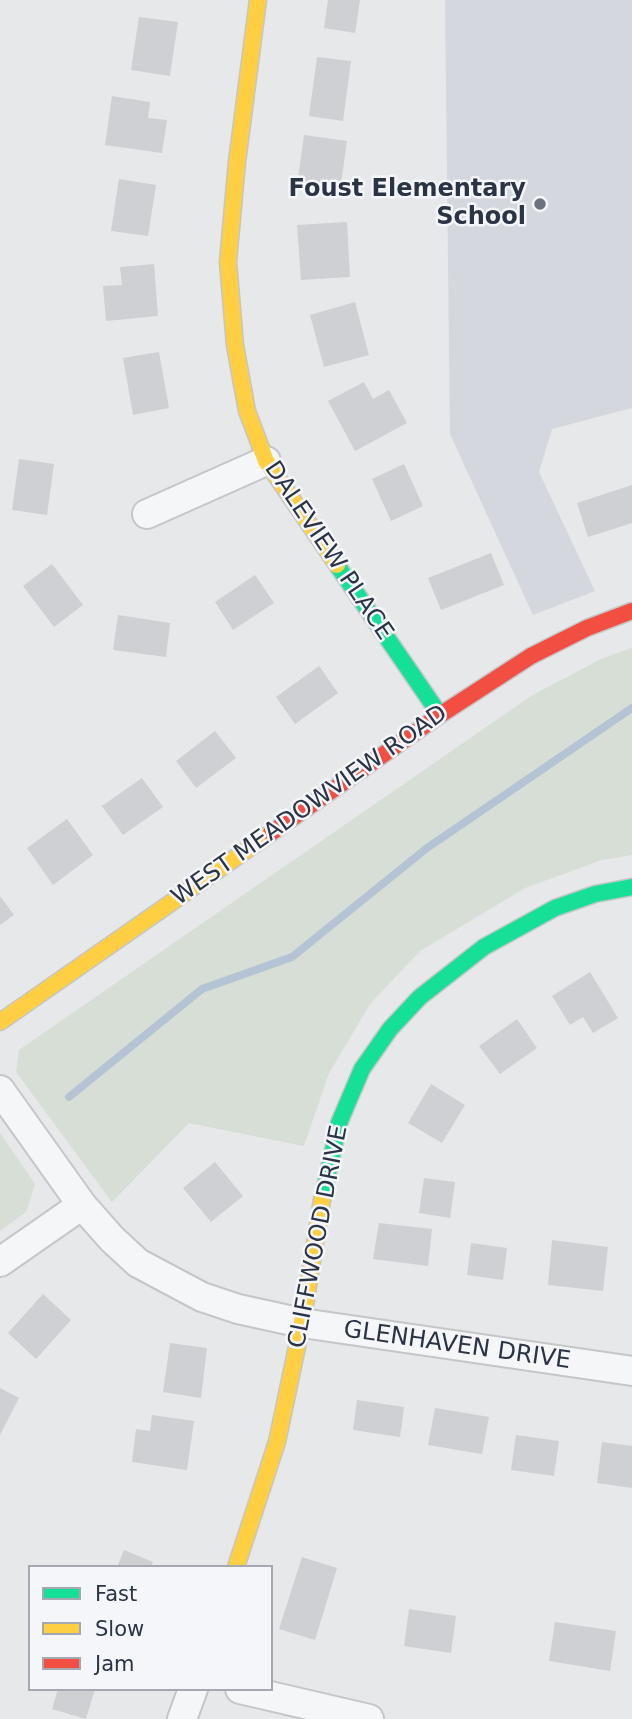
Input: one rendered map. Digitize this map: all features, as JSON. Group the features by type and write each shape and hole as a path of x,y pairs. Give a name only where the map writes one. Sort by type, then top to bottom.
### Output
{"street":[{"name":"DALEVIEW PLACE","path":"258,0 237,162 228,262 235,345 247,411 265,461 440,715"},
{"path":"147,514 265,461"},
{"name":"WEST MEADOWVIEW ROAD","path":"0,1022 440,715 531,656 587,628 632,611"},
{"name":"CLIFFWOOD DRIVE","path":"237,1565 277,1442 302,1323 326,1175 339,1123 362,1069 390,1029 420,997 484,947 555,908 595,894 632,887"},
{"name":"GLENHAVEN DRIVE","path":"0,1090 82,1205 112,1239 138,1263 177,1286 238,1309 302,1323 632,1371"},
{"path":"0,1262 82,1205"},
{"path":"182,1719 192,1691"},
{"path":"249,1691 369,1719"}],"shaded area":[{"name":"Foust Elementary School","path":"445,0 632,0 632,408 552,429 539,472 595,591 533,615 450,434"},
{"path":"632,648 632,855 602,860 525,888 420,951 370,1004 329,1073 304,1146 189,1123 112,1202 16,1072 19,1050 531,696 601,659"},
{"path":"0,1133 35,1184 26,1212 0,1231"}],"building":[{"path":"328,0 360,0 355,33 324,28"},
{"path":"139,17 178,22 170,76 131,70"},
{"path":"317,57 351,61 343,121 309,116"},
{"path":"112,96 150,102 148,118 167,120 162,153 105,145"},
{"path":"304,135 347,141 340,191 297,185"},
{"path":"119,179 156,185 148,236 111,231"},
{"path":"347,222 350,277 301,280 297,225"},
{"path":"154,264 158,316 106,321 103,286 122,285 120,267"},
{"path":"355,302 369,355 324,367 310,315"},
{"path":"159,352 169,408 133,415 123,358"},
{"path":"364,382 373,399 389,390 407,423 355,451 328,401"},
{"path":"19,459 54,464 47,515 12,510"},
{"path":"404,464 423,506 391,521 372,479"},
{"path":"632,485 632,523 588,537 577,503"},
{"path":"491,553 504,585 441,610 428,578"},
{"path":"52,564 83,605 54,627 23,586"},
{"path":"255,575 274,603 233,630 215,602"},
{"path":"118,615 170,623 166,657 113,650"},
{"path":"319,666 338,693 295,724 276,697"},
{"path":"215,731 236,758 196,788 176,761"},
{"path":"142,778 163,807 123,835 102,806"},
{"path":"67,819 93,855 53,885 27,848"},
{"path":"0,896 14,915 0,925"},
{"path":"590,972 618,1018 593,1033 583,1017 570,1025 552,996"},
{"path":"517,1019 537,1048 500,1074 479,1046"},
{"path":"431,1084 465,1105 442,1143 408,1123"},
{"path":"215,1162 243,1196 211,1222 183,1188"},
{"path":"424,1178 455,1182 450,1218 419,1213"},
{"path":"379,1223 432,1229 428,1266 373,1259"},
{"path":"552,1240 608,1247 603,1291 548,1285"},
{"path":"471,1243 507,1248 503,1280 467,1275"},
{"path":"43,1294 71,1320 36,1359 8,1333"},
{"path":"170,1343 207,1348 201,1398 163,1392"},
{"path":"0,1388 19,1398 0,1435"},
{"path":"357,1400 404,1407 400,1437 353,1430"},
{"path":"435,1408 489,1417 482,1454 428,1445"},
{"path":"152,1415 194,1421 187,1470 132,1462 136,1429 150,1431"},
{"path":"516,1435 559,1441 554,1476 511,1470"},
{"path":"602,1442 632,1446 632,1488 597,1483"},
{"path":"124,1550 153,1562 152,1565 118,1565"},
{"path":"302,1557 337,1568 315,1640 279,1629"},
{"path":"409,1609 456,1616 451,1653 404,1646"},
{"path":"555,1622 616,1631 610,1671 549,1661"},
{"path":"57,1691 94,1691 86,1719 52,1709"}],"waterway":[{"path":"69,1097 202,989 292,957 427,848 632,708"}],"traffic: fast":[{"path":"337,565 440,715"},
{"path":"322,1200 339,1123 362,1069 390,1029 420,997 484,947 555,908 595,894 632,887"}],"traffic: slow":[{"path":"258,0 237,162 228,262 235,345 247,411 266,461 337,565"},
{"path":"0,1022 271,833"},
{"path":"237,1565 277,1442 302,1323 322,1200"}],"traffic: jam":[{"path":"271,833 440,715 531,656 587,628 632,611"}],"place":[{"name":"Foust Elementary School","path":"540,204"}]}
